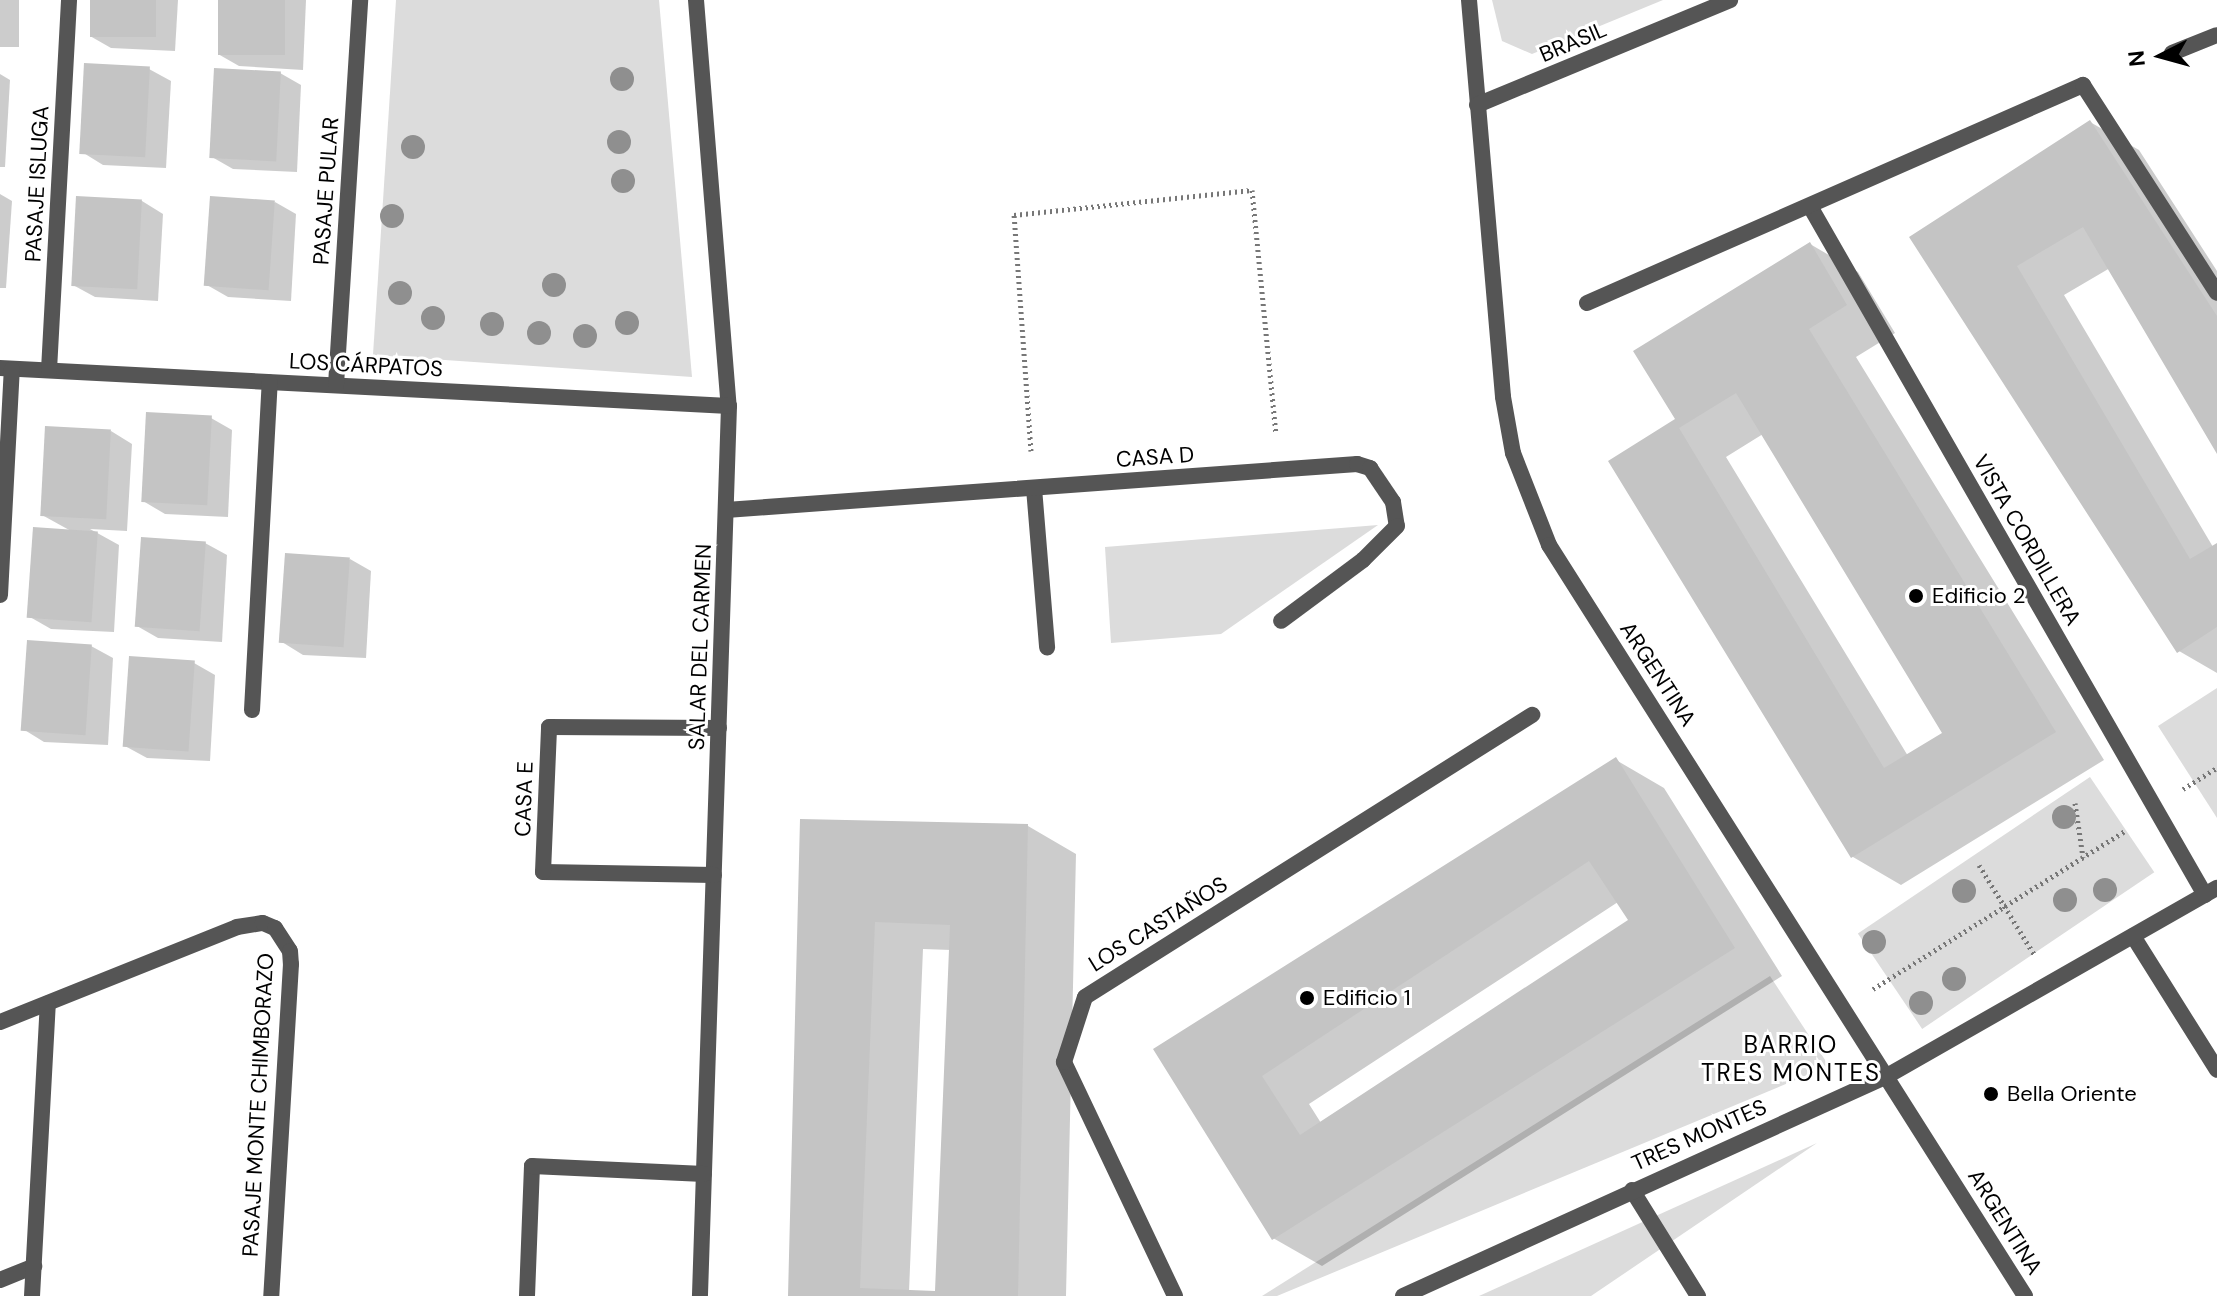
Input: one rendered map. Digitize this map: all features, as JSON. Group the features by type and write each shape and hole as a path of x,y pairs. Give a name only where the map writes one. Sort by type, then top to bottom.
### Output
{"street":[{"name":"PASAJE ISLUGA","path":"49,370 69,0"},
{"name":"PASAJE PULAR","path":"336,385 360,0"},
{"name":"SALAR DEL CARMEN","path":"696,0 729,406 700,1296"},
{"name":"ARGENTINA","path":"1469,0 1508,425 1513,453 1549,545 1845,1006 2025,1296"},
{"name":"BRASIL","path":"1477,105 1730,0"},
{"path":"2172,53 2217,35"},
{"path":"1587,303 1811,208 2083,85 2217,293"},
{"name":"VISTA CORDILLERA","path":"1811,208 2157,811 2211,891"},
{"name":"LOS CÁRPATOS","path":"6,368 729,406"},
{"path":"0,595 6,368"},
{"path":"252,710 270,382"},
{"name":"CASA D","path":"726,510 1357,464 1370,468 1398,516 1397,526 1381,545 1281,621"},
{"path":"1034,488 1047,647"},
{"name":"LOS CASTAÑOS","path":"1175,1296 1064,1062 1085,997 1532,715"},
{"name":"CASA E","path":"714,875 543,872 549,727 719,728"},
{"name":"TRES MONTES","path":"1403,1296 1887,1076 2211,891"},
{"name":"PASAJE MONTE CHIMBORAZO","path":"0,1022 250,923 263,923 284,938 291,964 271,1296"},
{"path":"2133,936 2217,1070"},
{"path":"32,1296 48,1003"},
{"path":"527,1296 532,1166 704,1174"},
{"path":"1632,1190 1698,1296"},
{"path":"0,1280 34,1266"}],"path":[{"path":"1034,488 1014,215 1252,190 1279,470"},
{"path":"2075,803 2083,857"},
{"path":"1845,1006 2157,811"},
{"path":"1979,865 2051,983"}],"shaded area":[{"path":"396,0 659,0 692,377 373,355"},
{"path":"1492,0 1663,0 1532,54 1502,41"},
{"path":"1378,525 1221,634 1111,643 1105,547"},
{"path":"2217,688 2217,818 2158,726"},
{"path":"2090,777 2154,872 1922,1029 1858,934"},
{"path":"1770,976 1829,1066 1277,1296 1262,1296"},
{"path":"1817,1143 1591,1296 1479,1296"}],"building":[{"path":"90,0 156,0 156,37 90,37"},
{"path":"218,0 285,0 285,55 218,55"},
{"path":"84,63 150,66 145,157 79,154"},
{"path":"214,68 281,72 276,161 209,158"},
{"path":"2090,120 2217,316 2217,454 2083,227 2017,266 2190,559 2217,543 2217,627 2177,653 1909,237"},
{"path":"76,196 142,199 137,289 71,286"},
{"path":"210,196 275,201 269,290 204,286"},
{"name":"Edificio 2","path":"1810,242 1847,305 1809,329 2056,732 1851,858 1608,461 1675,419 1633,351","holes":["1736,393 1942,733 1884,768 1679,428"]},
{"path":"146,412 212,415 207,505 141,502"},
{"path":"45,426 111,429 106,519 40,516"},
{"path":"33,527 98,532 91,622 27,618"},
{"path":"141,537 206,542 200,631 135,627"},
{"path":"285,553 350,558 344,647 279,643"},
{"path":"27,640 92,645 85,735 21,731"},
{"path":"129,656 195,661 188,751 123,747"},
{"name":"Edificio 1","path":"1616,757 1735,948 1272,1240 1153,1049","holes":["1589,861 1628,920 1300,1135 1262,1076"]},
{"path":"800,819 1028,824 1018,1296 788,1296","holes":["875,922 950,925 935,1291 860,1288"]}],"place":[{"name":"Edificio 2","path":"1916,596"},
{"name":"Edificio 1","path":"1307,998"},
{"name":"Bella Oriente","path":"1991,1094"}],"district":[{"name":"BARRIO TRES MONTES","path":"1791,1059"}]}
